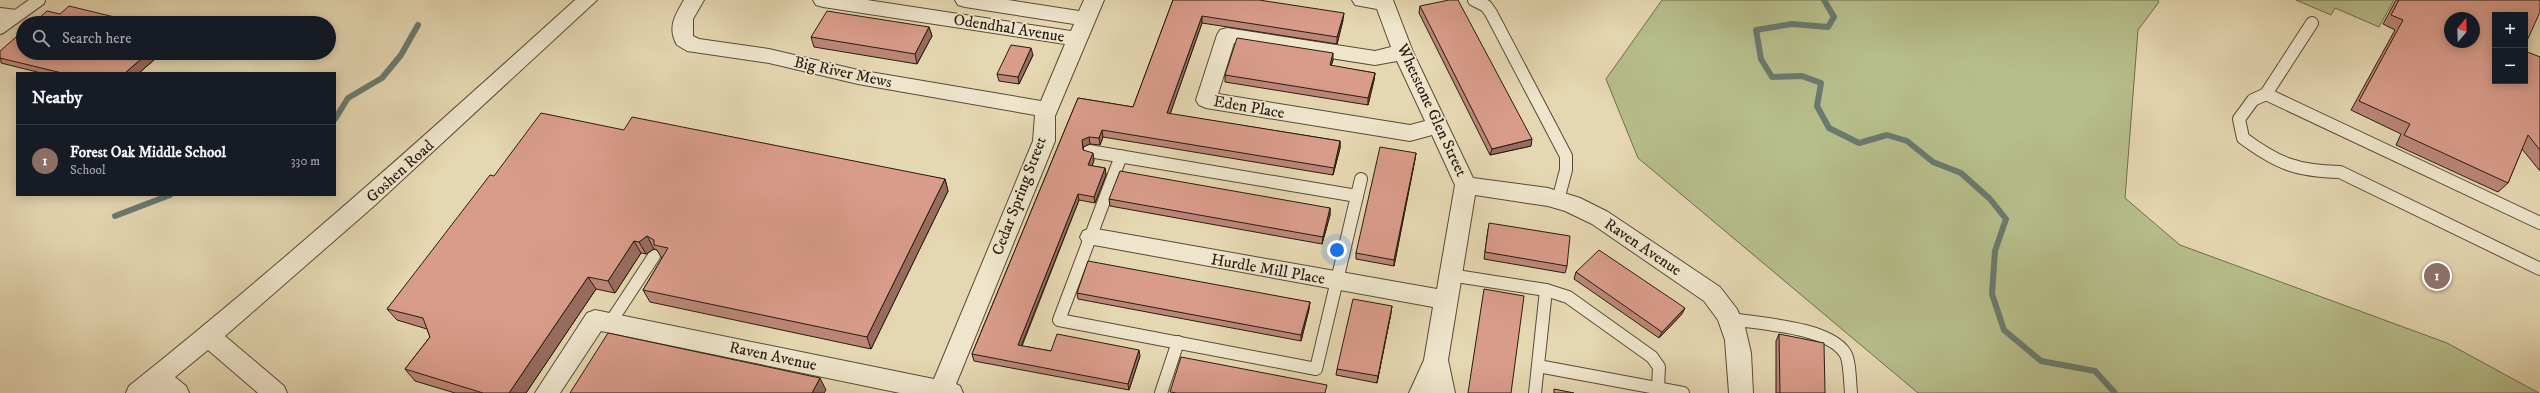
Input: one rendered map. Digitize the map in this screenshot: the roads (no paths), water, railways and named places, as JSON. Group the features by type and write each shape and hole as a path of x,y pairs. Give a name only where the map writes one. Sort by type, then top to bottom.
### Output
{"street":[{"name":"Goshen Road","path":"138,393 208,336 368,200 587,0"},
{"name":"Big River Mews","path":"694,0 683,19 680,29 684,40 694,46 769,56 858,77 1048,110"},
{"name":"Odendhal Avenue","path":"823,0 1086,19"},
{"name":"Odendhal Avenue","path":"965,0 1086,19"},
{"name":"Whetstone Glen Street","path":"1362,0 1388,2 1403,52 1466,185 1445,300 1436,360 1421,393"},
{"name":"Cedar Spring Street","path":"946,392 1044,141 1048,110 1086,19"},
{"name":"Eden Place","path":"1403,52 1375,58 1227,35 1206,100 1410,133 1438,126"},
{"name":"Raven Avenue","path":"1466,185 1558,200 1600,218 1712,294 1723,305 1732,319 1738,340 1741,393"},
{"name":"Hurdle Mill Place","path":"1091,237 1336,282 1445,300"},
{"path":"547,393 603,321"},
{"name":"Raven Avenue","path":"603,321 946,392"},
{"path":"208,336 275,393"},
{"name":"Whetstone Glen Street","path":"1436,360 1443,393"},
{"path":"157,378 177,393"}],"lane":[{"path":"0,28 39,0"},
{"path":"1474,0 1486,6 1491,13 1566,156 1566,170 1558,200"},
{"path":"0,14 16,16"},
{"path":"2312,23 2266,94 2253,100 2240,120 2243,138 2267,156 2307,171 2340,172 2540,269"},
{"path":"2266,94 2540,223"},
{"path":"1089,151 1357,196"},
{"path":"1121,156 1059,320 1316,369 1361,179"},
{"path":"603,321 654,256"},
{"path":"1450,275 1546,290 1568,297 1652,356 1659,367 1658,388"},
{"path":"1535,393 1546,290"},
{"path":"1732,319 1808,332 1832,340 1846,354 1851,393"},
{"path":"1161,393 1178,342"},
{"path":"1538,366 1683,393"}],"waterway":[{"path":"1824,0 1834,17 1828,27 1792,24 1756,30 1761,59 1772,77 1802,76 1821,83 1817,106 1829,128 1859,143 1887,135 1907,141 1933,162 1961,173 1990,199 2006,219 1995,251 1992,294 2004,330 2041,361 2095,371 2115,393"},
{"path":"336,117 348,98 382,78 401,55 418,25"},
{"path":"115,216 167,196"}],"place":[{"name":"Forest Oak Middle School","path":"2437,276"}]}
